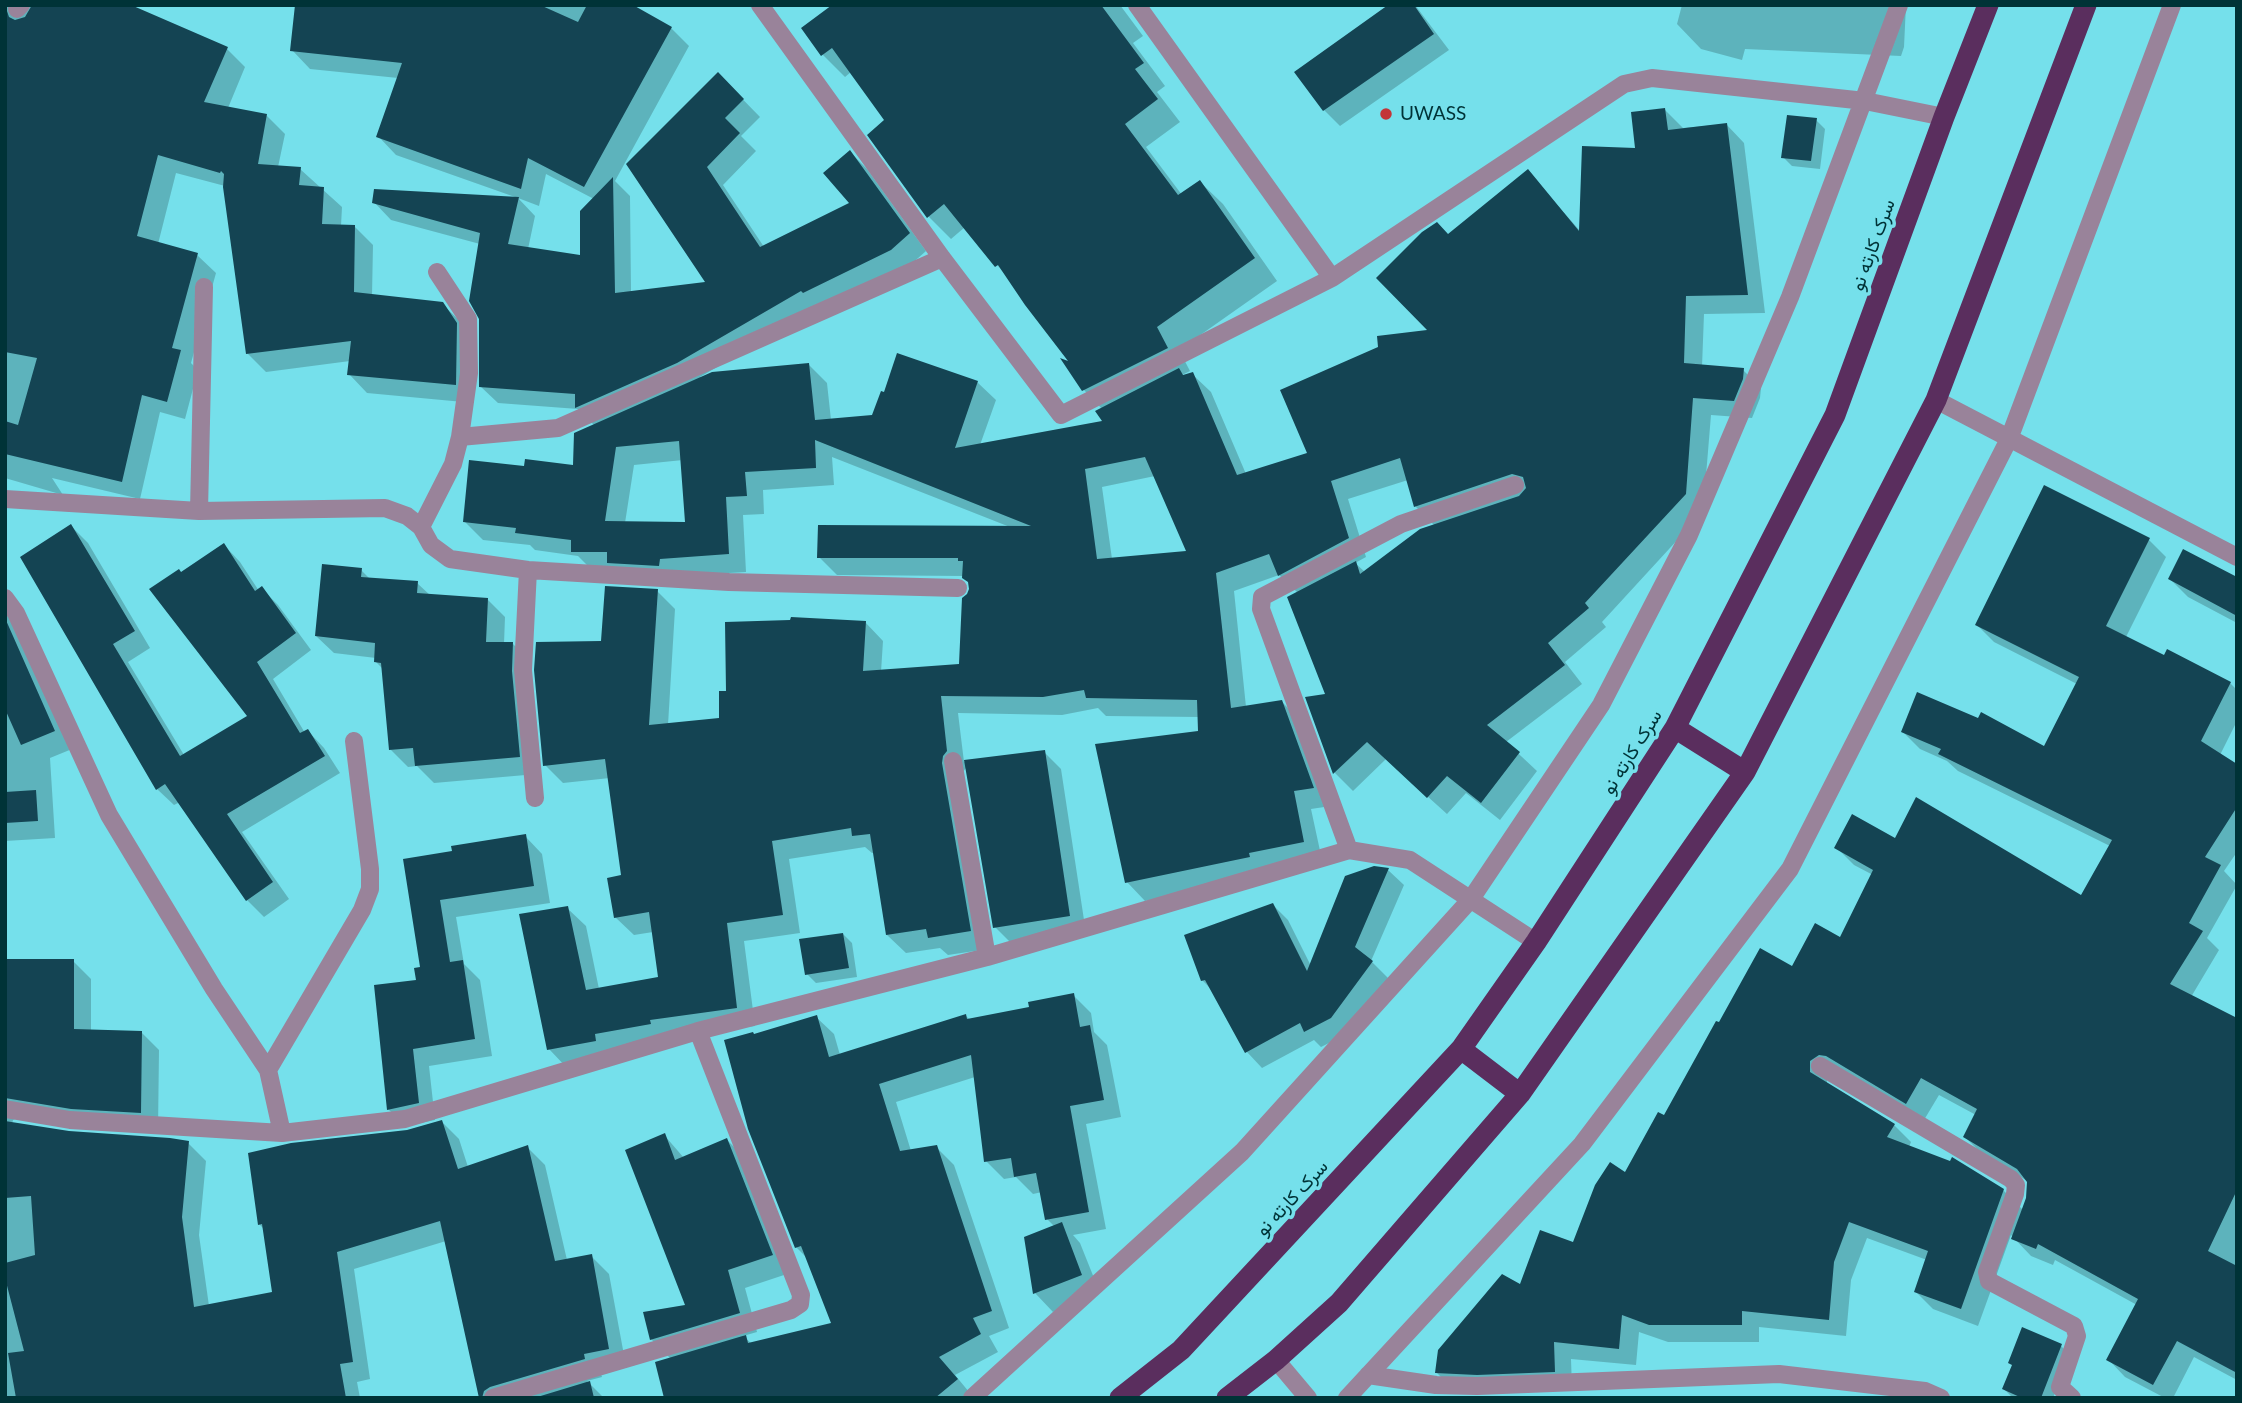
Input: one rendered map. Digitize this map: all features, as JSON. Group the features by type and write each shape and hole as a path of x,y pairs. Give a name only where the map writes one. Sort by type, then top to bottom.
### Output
{"highway":[{"name":"سرک کارته نو","path":"1119,1398 1181,1350 1461,1049 1536,942 1675,728 1835,415 1987,5"},
{"path":"1227,1398 1276,1360 1339,1303 1520,1094 1745,772 1936,400 2086,5"},
{"path":"1675,728 1745,772"},
{"path":"1461,1049 1520,1094"}],"street":[{"path":"760,5 942,258 1061,415 1332,278 1624,84 1652,78 1865,101 1944,117"},
{"path":"1138,5 1332,278"},
{"path":"972,1398 1242,1152 1471,899 1601,705 1689,535 1790,297 1899,5"},
{"path":"1347,1398 1582,1144 1790,869 2009,439 2172,5"},
{"path":"460,437 558,428 942,258"},
{"path":"421,527 453,464 460,437 469,373 468,319 436,272"},
{"path":"199,511 204,286"},
{"path":"1936,400 2237,557"},
{"path":"1349,850 1261,609 1262,597 1401,524 1516,485"},
{"path":"5,499 199,511 385,508 407,516 421,527 431,545 450,559 528,570 729,582 958,588"},
{"path":"528,570 523,670 535,798"},
{"path":"5,598 16,613 109,815 214,989 268,1070 282,1133"},
{"path":"268,1070 362,910 370,888 354,741"},
{"path":"953,761 987,957"},
{"path":"5,1109 70,1120 282,1133 405,1119 698,1031 987,957 1349,850 1409,860 1536,942"},
{"path":"493,1398 791,1310 800,1304 801,1295 698,1031"},
{"path":"1820,1066 2011,1179 2016,1185 1987,1272 1989,1281 2074,1326 2077,1336 2060,1387 2072,1398"},
{"path":"1276,1360 1308,1398"},
{"path":"1368,1375 1436,1385 1477,1387 1779,1374 1925,1391 1941,1398"}],"building":[{"path":"5,5 9,17 15,20 25,17 32,5 131,5 228,47 204,102 267,114 258,164 301,167 299,185 324,187 322,224 355,225 354,292 443,302 457,323 456,385 347,375 351,341 246,354 223,187 224,174 158,155 137,236 198,253 172,348 181,350 167,402 142,395 122,482 5,454 5,421 18,425 37,358 5,352"},
{"path":"295,5 540,5 578,22 587,5 633,5 672,27 584,187 528,158 521,189 376,137 402,63 290,51"},
{"path":"832,5 1101,5 1144,63 1135,69 1158,99 1125,124 1178,195 1200,180 1255,258 1157,327 1168,348 1082,391 1060,358 1068,361 998,265 995,267 944,204 927,218 867,135 884,120 832,48 821,56 801,28"},
{"path":"1388,5 1414,5 1434,34 1323,111 1294,72"},
{"path":"718,72 744,99 725,118 740,133 707,167 760,247 849,203 823,173 850,150 910,233 891,250 803,293 801,291 677,363 575,408 575,394 479,387 479,319 469,301 480,233 372,203 374,189 519,197 508,244 580,255 580,211 613,177 615,293 705,282 626,164"},
{"path":"1665,108 1668,130 1727,123 1748,295 1686,296 1684,363 1744,368 1743,379 1734,401 1693,398 1686,494 1585,603 1589,608 1548,643 1565,665 1487,725 1520,752 1481,803 1447,776 1427,798 1367,742 1333,774 1305,697 1325,694 1287,597 1356,561 1360,574 1420,529 1519,496 1526,488 1523,477 1512,474 1414,507 1400,458 1331,481 1349,538 1278,576 1269,554 1216,573 1231,708 1282,700 1314,788 1294,791 1304,842 1249,853 1250,857 1125,883 1095,744 1198,731 1197,700 1086,698 1084,690 1043,697 941,696 947,751 942,763 971,931 928,938 926,929 886,935 870,834 852,836 851,828 772,841 783,915 727,923 737,1008 650,1020 651,1024 595,1034 596,1041 547,1050 519,914 568,906 586,990 658,977 649,912 614,918 607,878 621,875 605,759 543,766 534,670 536,642 601,641 605,586 658,589 649,725 719,718 719,691 726,691 725,622 790,620 791,617 866,621 863,671 959,664 962,598 969,589 968,582 962,578 963,561 958,561 958,558 817,558 818,525 1031,526 815,440 816,468 745,472 747,496 726,497 729,554 660,559 659,566 607,563 607,552 571,552 571,540 515,533 516,528 463,522 469,460 524,466 525,459 573,465 574,433 712,372 809,363 815,420 872,415 881,391 884,392 897,353 978,381 955,448 1102,421 1095,411 1179,368 1183,375 1193,372 1237,475 1307,453 1280,390 1378,347 1377,336 1427,330 1376,278 1422,232 1437,222 1448,234 1528,169 1579,231 1582,146 1635,148 1631,112","holes":["679,441 685,522 605,521 616,447","1145,457 1186,551 1097,559 1085,469"]},
{"path":"1787,115 1817,118 1811,161 1781,158"},
{"path":"2044,485 2150,538 2106,626 2164,655 2167,649 2231,682 2201,741 2237,764 2237,807 2205,857 2221,865 2189,923 2203,931 2170,984 2237,1018 2237,1190 2208,1251 2237,1266 2237,1373 2177,1341 2153,1385 2106,1360 2138,1299 2038,1244 2036,1249 2011,1239 2026,1198 2027,1182 2017,1169 1963,1137 1977,1109 1921,1078 1906,1104 1826,1056 1819,1055 1810,1061 1810,1072 1895,1124 1887,1137 1950,1161 1952,1157 2004,1189 1961,1309 1914,1292 1928,1251 1849,1222 1834,1262 1829,1320 1742,1311 1742,1325 1649,1325 1622,1315 1619,1349 1554,1342 1555,1372 1477,1375 1435,1373 1438,1350 1502,1274 1520,1284 1540,1230 1573,1242 1595,1185 1610,1162 1625,1172 1658,1112 1664,1115 1760,948 1792,966 1815,923 1840,937 1873,870 1834,848 1852,814 1895,838 1916,797 2081,895 2112,840 1938,754 1941,749 1901,732 1917,692 1978,718 1981,712 2044,746 2079,677 1975,625"},
{"path":"71,524 135,631 113,644 180,756 247,716 149,589 179,569 181,572 224,543 255,591 262,586 296,633 257,662 300,733 308,729 325,756 227,814 273,882 246,901 165,784 156,790 20,557"},
{"path":"2183,549 2237,577 2237,616 2168,579"},
{"path":"322,564 362,568 361,577 418,581 417,593 488,598 486,642 513,642 512,671 520,757 415,766 413,748 389,750 381,663 374,662 375,643 315,636"},
{"path":"5,618 55,731 21,745 5,709"},
{"path":"1045,750 1070,916 993,928 964,760"},
{"path":"36,790 38,821 5,823 5,792"},
{"path":"526,834 534,886 440,900 450,962 463,960 475,1039 413,1049 419,1103 387,1110 374,985 416,980 414,968 420,967 403,859 452,851 451,846"},
{"path":"1374,866 1389,868 1355,947 1373,961 1331,1018 1304,1032 1300,1023 1245,1053 1205,980 1201,981 1184,935 1273,903 1307,971 1345,876"},
{"path":"843,933 849,968 805,975 799,939"},
{"path":"5,959 74,959 74,1029 142,1031 141,1113 71,1109 5,1098"},
{"path":"1074,993 1080,1027 1090,1025 1104,1100 1070,1106 1089,1212 1045,1220 1036,1173 1014,1177 1011,1158 984,1162 971,1055 879,1084 900,1151 937,1145 992,1311 973,1318 981,1334 939,1357 958,1379 935,1398 664,1398 655,1362 746,1335 748,1343 831,1323 801,1246 795,1248 748,1129 724,1040 817,1015 829,1057 966,1014 967,1019 1029,1007 1028,1002"},
{"path":"442,1120 458,1169 528,1145 555,1261 592,1254 609,1349 584,1354 585,1359 490,1387 484,1391 482,1398 479,1398 440,1221 337,1252 353,1362 340,1364 346,1398 16,1398 8,1353 24,1351 5,1278 5,1263 35,1255 31,1196 5,1198 5,1121 69,1131 189,1141 182,1217 194,1307 272,1292 262,1224 258,1225 248,1153 291,1143 407,1130"},
{"path":"665,1133 675,1160 727,1138 773,1255 728,1270 740,1313 650,1340 643,1312 685,1305 625,1150"},
{"path":"1062,1222 1082,1275 1033,1294 1024,1237"},
{"path":"2022,1327 2062,1344 2041,1398 2022,1398 2002,1389 2012,1365 2008,1363"},
{"path":"590,1381 594,1398 534,1398"}],"place":[{"name":"UWASS","path":"1386,114"}]}
